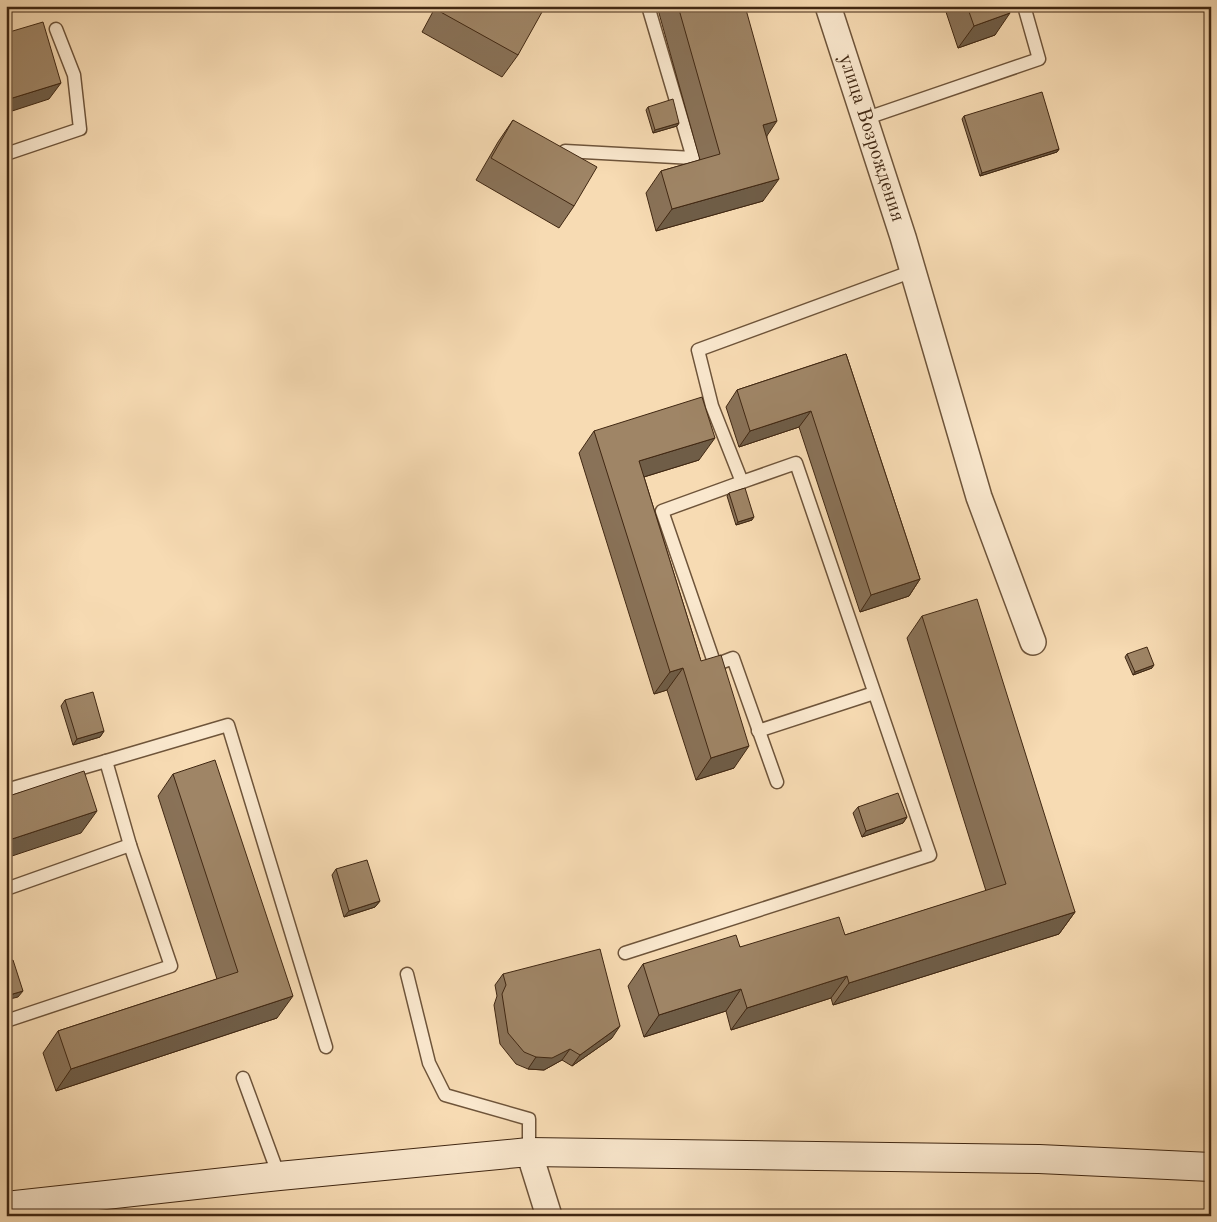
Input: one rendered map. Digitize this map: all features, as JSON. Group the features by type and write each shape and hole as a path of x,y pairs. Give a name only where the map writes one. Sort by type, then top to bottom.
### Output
{"street":[{"name":"улица Возрождения","path":"828,6 913,271 979,497 1032,642"},
{"path":"529,1152 549,1216"},
{"path":"6,1206 279,1176 529,1152 1039,1159 1211,1168"}],"lane":[{"path":"565,151 693,158 648,6"},
{"path":"864,119 1040,59 1024,6"},
{"path":"6,154 80,129 74,76 56,29"},
{"path":"742,482 712,406 698,350 913,271"},
{"path":"625,953 930,855 796,463 662,511 715,665 733,658 777,782"},
{"path":"758,731 874,693"},
{"path":"6,790 228,725 326,1047"},
{"path":"6,1021 171,966 130,845 106,762"},
{"path":"6,889 130,845"},
{"path":"407,974 429,1063 445,1094 529,1119 529,1152"},
{"path":"243,1078 279,1176"}],"building":[{"path":"439,6 532,6 542,12 518,55 437,10"},
{"path":"678,6 745,6 777,121 763,125 779,179 672,209 661,171 720,154"},
{"path":"967,6 1008,6 1010,13 974,26"},
{"path":"43,22 61,83 6,100 6,33"},
{"path":"1042,92 1059,149 982,173 964,116"},
{"path":"673,99 679,123 655,130 648,107"},
{"path":"513,120 597,167 574,206 491,158"},
{"path":"846,354 920,579 871,595 811,411 750,431 737,390"},
{"path":"702,397 715,438 639,461 701,661 721,655 749,746 711,758 683,668 670,672 594,431"},
{"path":"745,488 754,517 738,522 729,493"},
{"path":"977,599 1075,912 849,983 847,976 747,1008 741,989 659,1015 643,964 736,935 740,947 839,917 845,935 1006,884 922,616"},
{"path":"1147,647 1154,665 1135,672 1127,654"},
{"path":"93,692 104,731 77,739 65,700"},
{"path":"215,760 293,996 71,1069 58,1031 238,972 173,774"},
{"path":"84,771 97,811 6,841 6,797"},
{"path":"898,793 907,817 866,831 858,807"},
{"path":"367,860 380,901 349,911 336,869"},
{"path":"600,949 620,1026 580,1055 570,1049 552,1058 536,1057 524,1052 508,1033 502,994 506,985 503,974"},
{"path":"13,960 23,991 6,996 6,962"}]}
